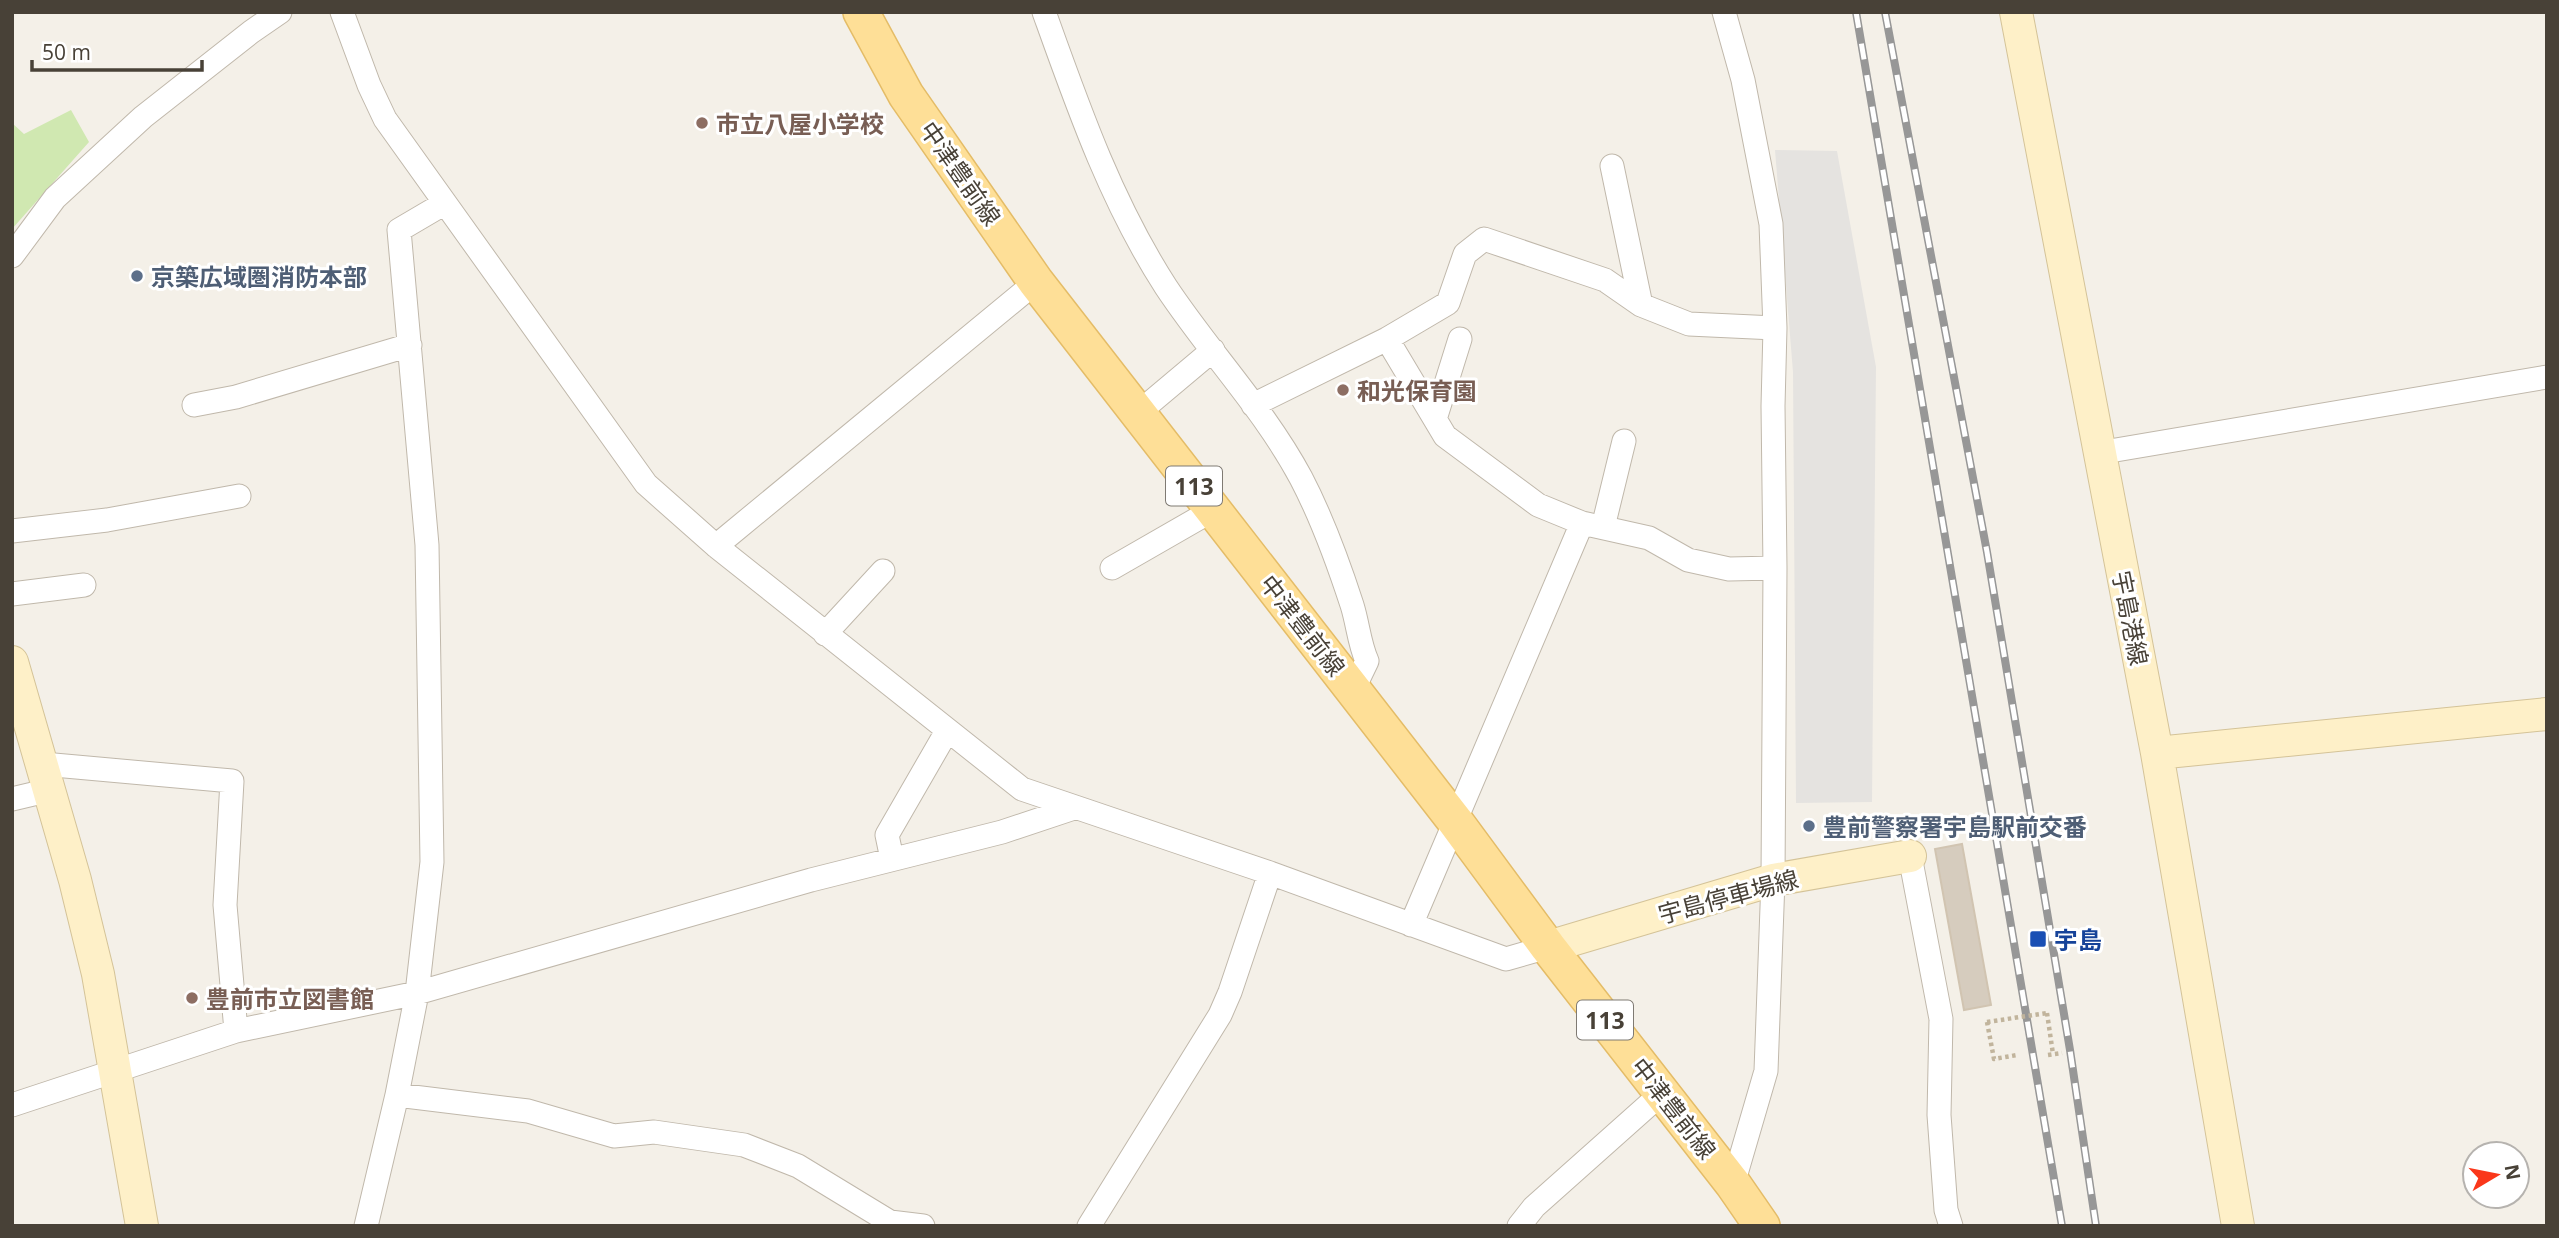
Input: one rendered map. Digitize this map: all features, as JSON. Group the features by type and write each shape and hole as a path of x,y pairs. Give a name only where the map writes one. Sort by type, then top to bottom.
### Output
{"main road":[{"name":"中津豊前線","path":"861,12 906,95 1036,282 1455,821 1548,947 1733,1184 1762,1226"},
{"name":"宇島港線","path":"2016,12 2157,753 2238,1226"},
{"path":"12,662 46,777 98,974 142,1226"},
{"path":"2157,753 2547,714"},
{"name":"宇島停車場線","path":"1548,947 1773,880 1910,856"}],"street":[{"path":"12,256 55,198 144,117 280,12"},
{"path":"342,12 369,85 385,119 646,484 716,546 947,732 1022,789 1074,808 1270,873 1506,959 1548,947"},
{"path":"1044,12 1107,180 1130,228 1168,290 1253,405 1300,477 1337,561 1353,609 1361,649 1367,661 1353,690"},
{"path":"1724,12 1742,80 1771,224 1775,328 1773,880 1766,1071 1733,1184"},
{"path":"1612,166 1642,304"},
{"path":"366,1226 397,1095 417,993 432,862 427,545 398,230 445,203"},
{"path":"1253,405 1387,339 1448,303 1465,254 1483,239 1605,280 1642,304 1689,324 1775,328"},
{"path":"716,546 1036,282"},
{"path":"1387,339 1445,436 1538,505 1592,525 1649,538 1688,560 1729,569 1775,568"},
{"path":"1435,419 1460,339"},
{"path":"194,405 236,397 410,345"},
{"path":"1138,413 1213,351"},
{"path":"2098,453 2547,377"},
{"path":"1410,925 1455,821 1592,525 1624,442"},
{"path":"12,531 107,520 239,496"},
{"path":"1112,568 1213,510"},
{"path":"825,634 883,571"},
{"path":"12,594 84,585"},
{"path":"892,859 887,835 947,732"},
{"path":"12,799 46,777 232,781 225,905 236,1031"},
{"path":"12,1105 236,1031 417,993 811,880 1002,832 1074,808"},
{"path":"1910,856 1941,1020 1939,1115 1946,1210 1951,1226"},
{"path":"1089,1226 1220,1015 1270,873"},
{"path":"1518,1226 1534,1207 1662,1093"},
{"path":"397,1095 528,1111 614,1136 654,1132 744,1145 797,1166 890,1222 923,1226"}],"path":[{"path":"2017,1055 1994,1059 1987,1022 2047,1013 2050,1054 2062,1053"}],"green space":[{"path":"71,110 89,142 12,229 12,123 24,134"}],"shaded area":[{"path":"1775,150 1837,151 1876,367 1872,802 1796,803 1793,372"}],"building":[{"path":"1962,844 1991,1005 1964,1010 1935,849"}],"railway":[{"path":"1856,12 2062,1226"},
{"path":"1885,12 1987,552 2070,1050 2096,1226"}],"place":[{"name":"市立八屋小学校","path":"702,123"},
{"name":"京築広域圏消防本部","path":"137,276"},
{"name":"和光保育園","path":"1343,390"},
{"name":"豊前警察署宇島駅前交番","path":"1809,826"},
{"name":"宇島","path":"2038,939"},
{"name":"豊前市立図書館","path":"192,998"}]}
